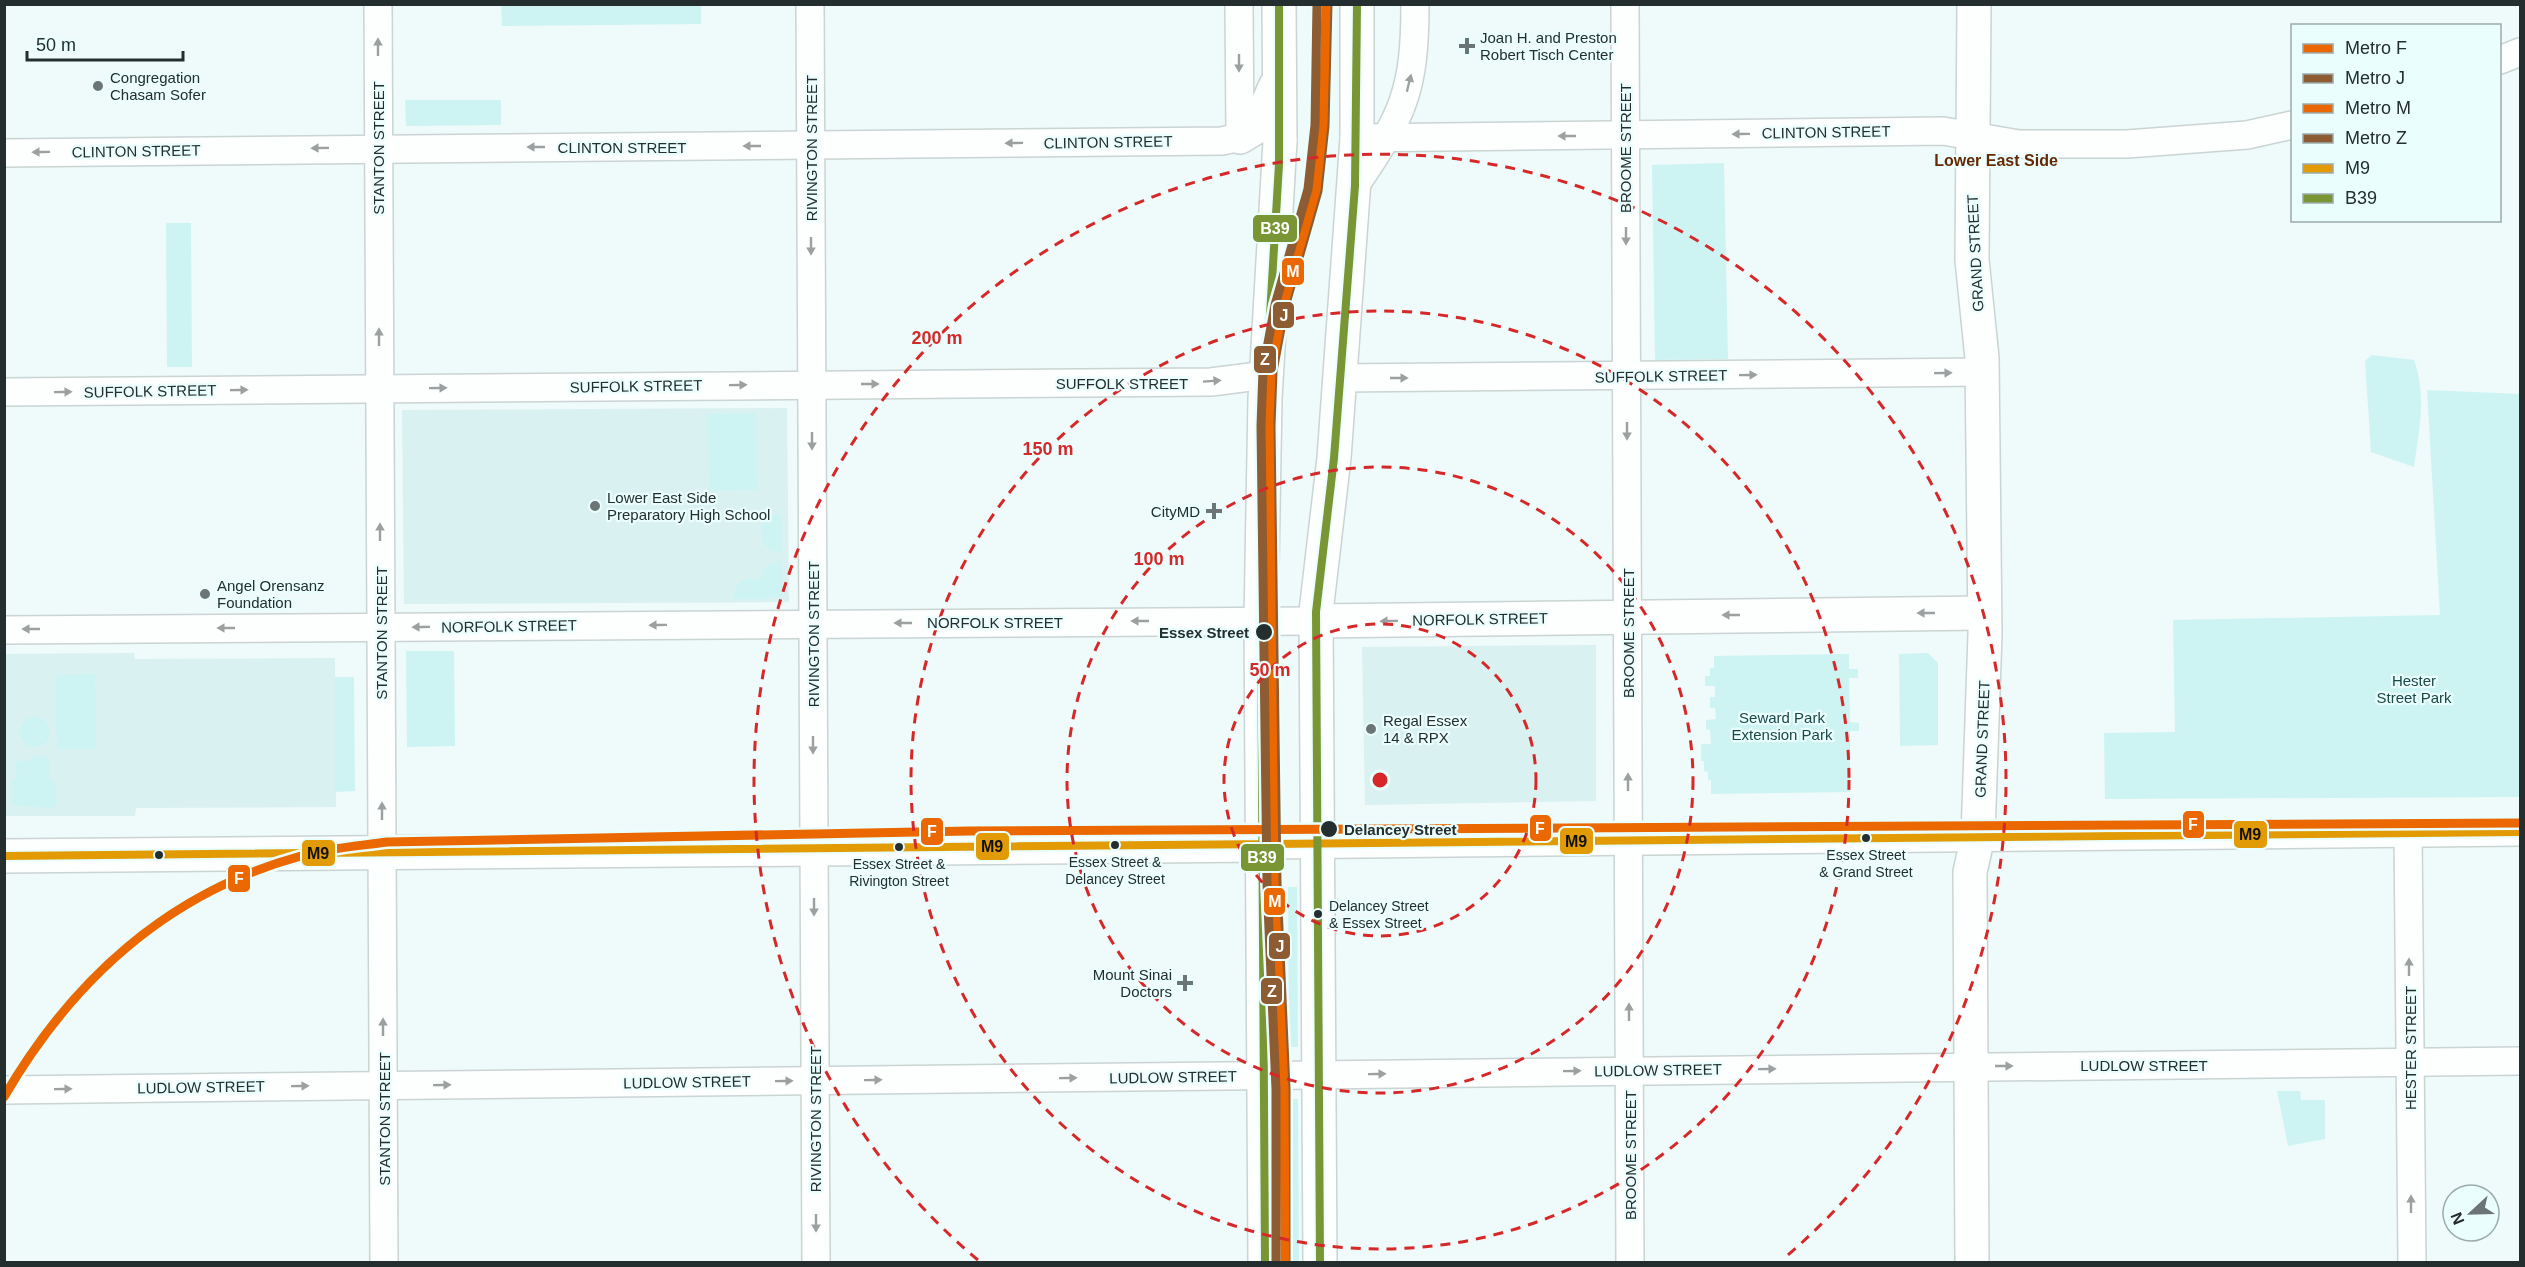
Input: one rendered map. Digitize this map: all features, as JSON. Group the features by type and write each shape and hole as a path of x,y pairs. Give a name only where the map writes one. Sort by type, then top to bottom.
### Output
{"main road":[{"path":"1265,1263 1261,620 1266,375 1280,141 1279,4"},
{"path":"1320,1263 1316,621 1334,458 1355,186 1373,138 1357,4"},
{"name":"GRAND STREET","path":"1974,4 1982,139"},
{"name":"GRAND STREET","path":"1972,1263 1970,872 1978,836 1984,613 1983,365 1972,260 1990,4"},
{"path":"1240,137 1258,126 1279,77"},
{"name":"NORFOLK STREET","path":"1316,621 1984,613"},
{"path":"4,856 1263,845"}],"street":[{"name":"STANTON STREET","path":"378,4 384,1263"},
{"name":"RIVINGTON STREET","path":"810,4 816,1263"},
{"path":"1239,4 1240,137"},
{"path":"1373,138 1401,111 1410,79 1415,48 1415,4"},
{"name":"BROOME STREET","path":"1625,4 1630,1263"},
{"path":"2501,59 2520,52"},
{"name":"CLINTON STREET","path":"1373,138 1943,130 1982,139 2052,144 2184,141 2247,135 2291,125"},
{"name":"CLINTON STREET","path":"4,153 379,147 811,146 1222,141 1240,137"},
{"name":"SUFFOLK STREET","path":"1340,378 1627,377 1983,365"},
{"name":"SUFFOLK STREET","path":"4,392 1211,382 1266,375"},
{"name":"NORFOLK STREET","path":"4,630 1316,621"},
{"path":"1263,845 2520,832"},
{"name":"HESTER STREET","path":"2408,833 2412,1263"},
{"name":"LUDLOW STREET","path":"4,1090 2520,1061"}],"shaded area":[{"name":"Lower East Side Preparatory High School","path":"787,408 789,602 404,604 402,410"},
{"path":"1596,645 1596,801 1365,805 1362,647"},
{"path":"134,653 135,659 335,658 336,807 136,808 135,816 5,816 4,654"}],"green space":[{"path":"501,5 701,5 701,24 502,26"},
{"path":"405,100 501,100 501,125 406,126"},
{"path":"1724,163 1728,359 1655,360 1652,165"},
{"path":"166,223 191,223 192,367 167,367"},
{"path":"2372,355 2414,360 2421,400 2420,427 2414,467 2371,452 2365,361"},
{"name":"Hester Street Park","path":"2427,390 2520,394 2520,797 2105,799 2104,733 2175,732 2173,620 2440,615"},
{"path":"756,413 757,490 709,491 708,414"},
{"path":"775,514 781,514 781,552 768,548 761,536 761,526"},
{"path":"782,560 782,598 772,596 771,599 733,599 741,582 750,579 761,580 765,567"},
{"path":"406,651 454,651 455,746 407,747"},
{"path":"1928,653 1938,663 1938,745 1900,746 1899,654"},
{"name":"Seward Park Extension Park","path":"1849,654 1849,669 1858,669 1858,678 1849,678 1850,722 1859,723 1859,731 1850,731 1850,792 1711,794 1711,780 1708,780 1708,772 1704,771 1704,761 1701,761 1701,744 1711,744 1710,730 1706,729 1706,720 1716,719 1715,708 1710,708 1710,697 1715,697 1715,686 1705,686 1705,676 1710,676 1710,668 1714,668 1714,656"},
{"path":"95,674 96,749 57,749 55,675"},
{"path":"335,677 354,677 355,791 335,792"},
{"path":"35,717 41,718 49,726 49,738 41,746 35,747 29,746 21,738 20,732 21,726 29,718"},
{"path":"33,756 49,757 49,778 55,784 57,804 52,808 12,805 12,779 16,779 16,761 28,761"},
{"path":"1288,887 1297,887 1298,1047 1289,1047"},
{"path":"2277,1091 2300,1091 2301,1100 2325,1100 2325,1139 2288,1146"},
{"path":"1289,1099 1298,1099 1299,1262 1290,1262"}],"metro line":[{"name":"Z","path":"1276,1262 1276,1089 1267,883 1261,426 1263,370 1275,305 1308,189 1315,125 1317,4"},
{"name":"M","path":"1285,1262 1284,1088 1274,883 1269,420 1271,371 1283,307 1316,190 1323,125 1326,4"},
{"name":"J","path":"1286,1262 1286,1089 1277,883 1271,426 1273,371 1285,307 1318,191 1325,126 1328,4"},
{"name":"F","path":"4,1097 31,1055 61,1015 93,979 128,946 167,917 208,892 253,872 312,853 387,842 969,831 2520,823"}],"transit line":[{"name":"B39","path":"1265,1262 1261,620 1265,399 1279,164 1279,4"},
{"name":"B39","path":"1320,1262 1316,612 1334,458 1355,186 1357,4"},
{"name":"M9","path":"4,856 2520,832"}],"place":[{"name":"Joan H. and Preston Robert Tisch Center","path":"1467,46"},
{"name":"Congregation Chasam Sofer","path":"98,86"},
{"name":"Lower East Side Preparatory High School","path":"595,506"},
{"name":"CityMD","path":"1214,511"},
{"name":"Angel Orensanz Foundation","path":"205,594"},
{"name":"Essex Street","path":"1264,632"},
{"name":"Regal Essex 14 & RPX","path":"1371,729"},
{"name":"Delancey Street","path":"1329,829"},
{"name":"Essex Street & Grand Street","path":"1866,838"},
{"name":"Essex Street & Delancey Street","path":"1115,845"},
{"name":"Essex Street & Rivington Street","path":"899,847"},
{"name":"Delancey Street & Essex Street","path":"1318,914"},
{"name":"Mount Sinai Doctors","path":"1185,983"}],"district":[{"name":"Lower East Side","path":"1996,160"}]}
